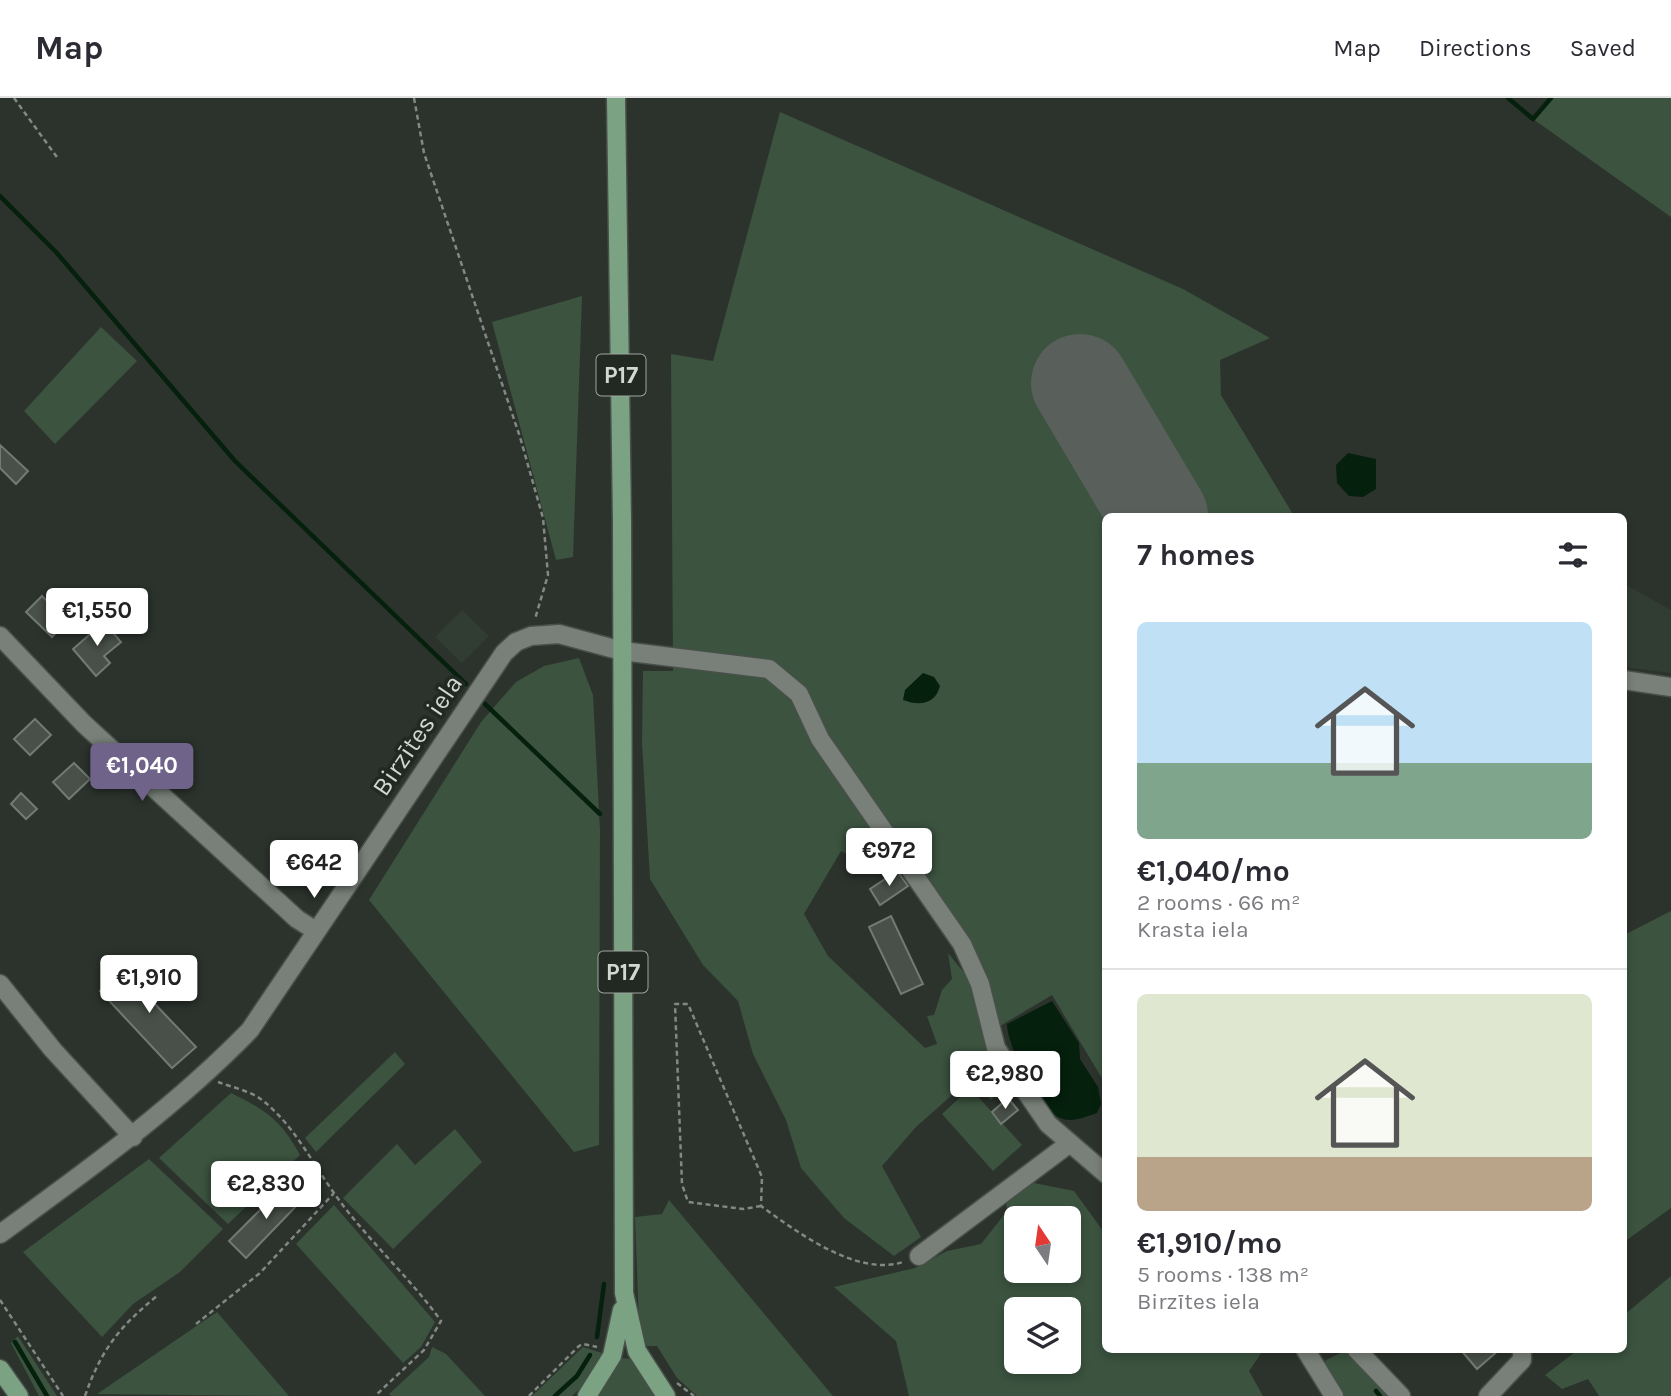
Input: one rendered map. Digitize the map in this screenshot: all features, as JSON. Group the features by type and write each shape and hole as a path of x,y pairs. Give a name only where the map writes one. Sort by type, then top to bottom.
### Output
{"main road":[{"name":"P17","path":"616,98 625,1293 637,1351 666,1396"},
{"name":"P17","path":"587,1396 612,1356 625,1293"},
{"path":"0,1369 19,1396"}],"street":[{"path":"531,636 559,634 622,651 769,669 799,694 820,739 962,944 980,984 996,1048 1048,1124 1102,1171"},
{"path":"0,636 84,724 297,919 316,931"},
{"name":"Birzītes iela","path":"0,1234 134,1138 205,1077 250,1030 504,653 516,642 531,636"},
{"path":"1627,680 1671,687"},
{"path":"0,984 53,1050 134,1138"},
{"path":"919,1256 1070,1143"},
{"path":"1315,1353 1334,1396"},
{"path":"1360,1353 1401,1396"},
{"path":"1488,1396 1522,1360 1522,1353"}],"path":[{"path":"14,98 59,160"},
{"path":"414,98 424,153 520,437 542,518 548,575 531,636"},
{"path":"761,1206 762,1177 688,1003 675,1004 682,1184 688,1202 743,1209 761,1206 817,1244 876,1266 919,1256"},
{"path":"205,1077 260,1097 290,1128 334,1193 415,1284 441,1321 425,1350 375,1396"},
{"path":"196,1324 260,1273 334,1193"},
{"path":"85,1396 97,1360 108,1342 157,1296"},
{"path":"0,1300 63,1396"},
{"path":"529,1396 583,1344 605,1350"}],"shaded area":[{"path":"1551,98 1671,98 1671,217 1533,119"},
{"path":"780,112 1183,289 1270,338 1220,360 1221,395 1292,513 1102,513 1102,1078 1052,995 995,1029 975,954 895,855 874,869 841,851 804,914 828,956 925,1048 937,1044 927,1016 934,1015 942,990 952,979 948,953 969,979 990,1047 987,1068 1002,1089 991,1100 969,1080 916,1127 882,1166 921,1237 894,1256 844,1218 801,1168 786,1120 753,1054 738,1001 703,965 650,879 642,743 643,671 673,671 671,354 713,361"},
{"path":"582,296 573,557 556,560 492,322"},
{"path":"101,327 137,361 55,444 24,411"},
{"path":"1348,453 1376,459 1376,489 1363,497 1349,496 1337,483 1336,465"},
{"path":"1627,586 1671,610 1671,673 1627,667"},
{"path":"462,610 489,636 462,663 435,637"},
{"path":"579,658 593,695 600,830 599,1145 574,1152 369,900 481,722 516,682 544,666"},
{"path":"923,673 934,677 940,686 938,692 926,702 903,700 905,690"},
{"path":"1671,911 1671,1208 1627,1240 1627,933"},
{"path":"1052,1001 1079,1043 1080,1059 1098,1087 1101,1104 1097,1113 1078,1119 1060,1118 1043,1103 1018,1061 1008,1034 1007,1024"},
{"path":"395,1052 405,1064 316,1152 305,1138"},
{"path":"970,1088 1022,1145 993,1171 942,1114"},
{"path":"231,1093 272,1117 300,1155 228,1224 159,1158"},
{"path":"455,1129 482,1162 393,1249 343,1198 397,1144 415,1165"},
{"path":"149,1159 223,1229 180,1272 133,1304 102,1337 23,1252"},
{"path":"1029,1182 1074,1191 1102,1230 1102,1353 1261,1353 1249,1371 1263,1396 909,1396 896,1341 834,1287 915,1268 947,1251 981,1244 1004,1215 1004,1283 1082,1283 1082,1206 1006,1206 1004,1183"},
{"path":"669,1200 833,1396 697,1396 677,1378 657,1346 645,1346 639,1325 635,1217 662,1214"},
{"path":"334,1205 435,1322 421,1347 403,1363 296,1244"},
{"path":"1671,1276 1671,1396 1599,1396 1588,1379 1562,1389 1545,1375 1574,1353 1627,1353 1627,1313"},
{"path":"217,1312 289,1396 97,1394"},
{"path":"18,1336 57,1396 39,1396 11,1343"},
{"path":"432,1347 446,1354 485,1396 391,1396 389,1394 429,1357"},
{"path":"583,1347 602,1353 587,1381 572,1396 532,1396"},
{"path":"1341,1353 1353,1354 1390,1396 1339,1396 1323,1370 1326,1360"},
{"path":"619,1358 631,1359 654,1396 598,1396"}],"building":[{"path":"0,445 28,471 16,484 0,468"},
{"path":"42,596 67,621 52,637 26,612"},
{"path":"104,622 121,642 104,656 110,663 96,676 73,649"},
{"path":"35,719 51,735 30,755 14,739"},
{"path":"74,763 90,779 69,799 53,782"},
{"path":"21,793 37,809 26,819 11,804"},
{"path":"897,871 908,886 880,905 870,889"},
{"path":"891,916 923,984 901,994 869,927"},
{"path":"123,969 140,987 157,971 171,985 153,1002 196,1047 172,1068 100,991"},
{"path":"1008,1098 1018,1110 1001,1124 992,1112"},
{"path":"287,1183 303,1199 246,1258 229,1241"},
{"path":"1463,1353 1495,1353 1477,1369"}],"waterway":[{"path":"1508,98 1533,119 1551,98"},
{"path":"0,196 56,252 235,461 466,684"},
{"path":"485,704 600,814"},
{"path":"597,1337 604,1284"},
{"path":"15,1342 47,1396"},
{"path":"555,1396 577,1376 590,1355"},
{"path":"1376,1391 1380,1396"}],"runway":[{"path":"1080,383 1157,513"}]}
